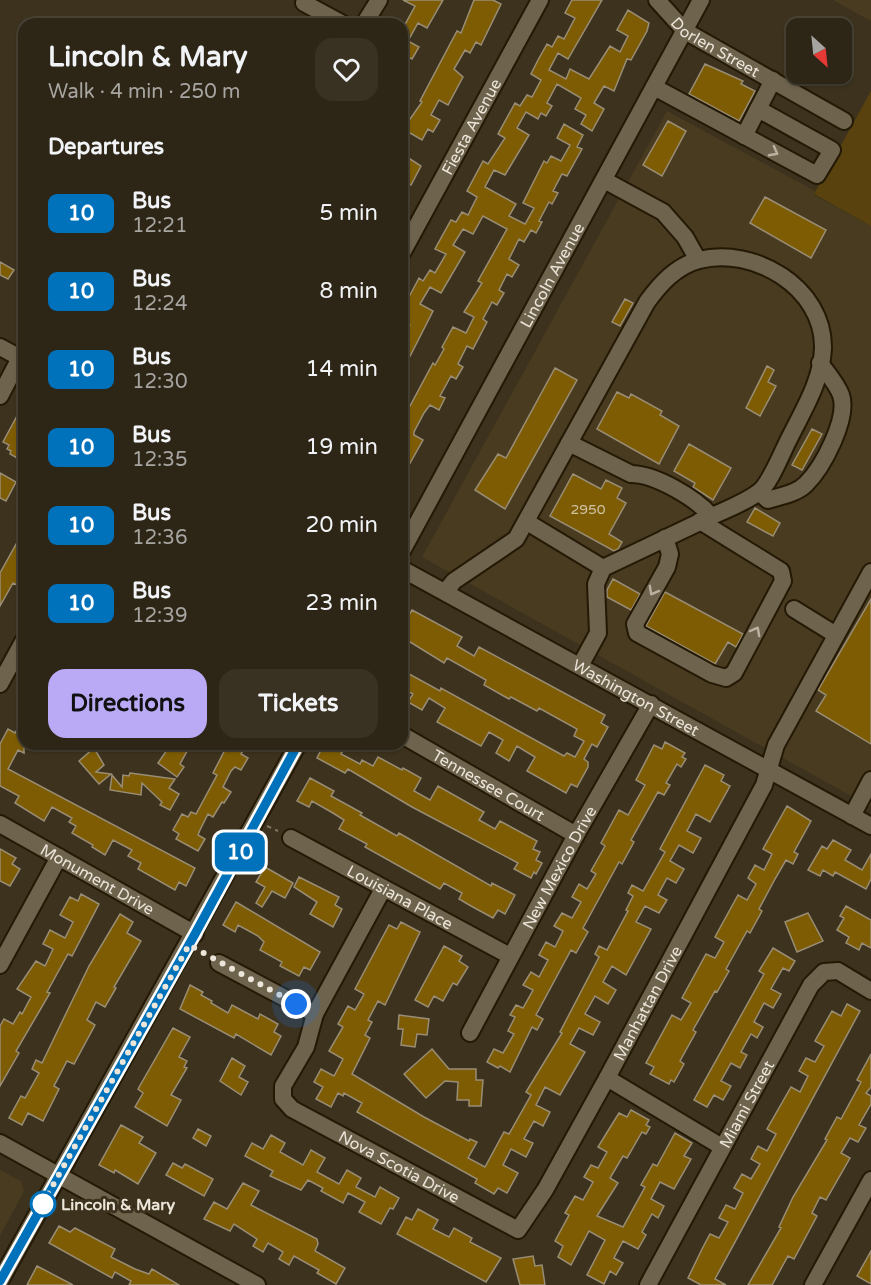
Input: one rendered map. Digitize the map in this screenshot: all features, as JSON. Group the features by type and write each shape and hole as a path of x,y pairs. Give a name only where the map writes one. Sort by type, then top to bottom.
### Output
{"street":[{"path":"368,18 379,0"},
{"name":"Fiesta Avenue","path":"408,230 540,0"},
{"name":"Dorlen Street","path":"657,0 685,31 844,121"},
{"name":"Lincoln Avenue","path":"408,540 701,0"},
{"path":"304,3 332,18"},
{"path":"744,136 761,111 773,81"},
{"path":"654,87 817,175 832,150 761,111"},
{"path":"604,180 663,212 685,237 698,260"},
{"path":"445,592 454,581 516,539 647,302 659,285 679,269 698,260 724,257 749,260 789,281 809,303 817,320 823,346 818,377 801,416 759,492 603,568 596,584 598,633 580,666"},
{"path":"0,347 18,357"},
{"path":"759,492 768,500 792,493 806,485 827,454 842,417 841,395 820,363"},
{"path":"0,396 18,366"},
{"path":"569,443 631,474 642,474 699,502 705,519 781,571 783,581 734,673 726,678 712,674 637,633 635,624 667,567 670,554 665,538"},
{"path":"527,522 603,568"},
{"name":"Washington Street","path":"408,572 769,770 865,820"},
{"name":"Manhattan Drive","path":"518,1230 545,1190 607,1078 764,785 776,745 871,572"},
{"path":"794,609 836,635"},
{"path":"0,684 18,651"},
{"name":"New Mexico Drive","path":"470,1033 576,836 651,704"},
{"name":"Tennessee Court","path":"408,738 576,836"},
{"path":"0,1281 195,934 295,750"},
{"path":"865,820 871,780"},
{"name":"Monument Drive","path":"0,824 195,934"},
{"name":"Louisiana Place","path":"291,838 510,956"},
{"path":"0,965 60,857"},
{"path":"219,963 315,1014 383,889"},
{"name":"Miami Street","path":"648,1285 811,985 824,972 838,971 871,991"},
{"name":"Nova Scotia Drive","path":"315,1014 306,1047 283,1086 283,1099 292,1108 518,1230"},
{"path":"607,1078 722,1147"},
{"path":"0,1143 256,1285"},
{"path":"813,1285 871,1180"}],"path":[{"path":"257,820 291,838"}],"shaded area":[{"path":"833,0 871,0 871,21"},
{"path":"871,91 871,226 814,194"},
{"path":"667,111 815,191 814,195 871,226 871,807 422,557"},
{"path":"0,1170 21,1181 24,1191 0,1236"}],"building":[{"path":"403,0 443,0 427,28 418,23 408,41 408,19 415,6"},
{"path":"474,0 493,0 501,4 481,45 476,42 470,53 465,50 454,69 463,77 448,105 439,100 431,115 440,120 433,132 428,129 422,140 408,132 408,122 422,102 420,101 457,31 461,33"},
{"path":"572,0 602,0 568,59 558,53 549,70 566,79 570,69 589,79 610,46 620,52 628,36 617,30 628,10 649,23 631,60 627,59 614,91 604,86 594,103 604,109 592,131 581,124 586,115 575,109 581,98 557,84 547,103 552,106 546,116 541,113 538,119 526,112 517,128 529,135 505,175 494,170 485,187 516,204 509,216 525,224 534,208 523,203 544,161 547,163 551,156 561,161 570,145 557,138 564,124 583,135 577,147 582,149 567,176 562,174 553,191 558,193 552,204 549,202 539,221 542,222 536,233 531,230 524,242 519,239 509,259 519,265 512,277 507,274 499,290 504,293 497,305 492,302 483,319 487,322 473,349 467,346 458,364 463,367 456,379 451,376 440,396 445,398 439,410 430,405 424,413 414,432 414,435 423,440 409,465 408,410 433,363 435,365 444,349 442,347 453,327 466,333 474,317 464,312 482,283 478,281 507,229 483,216 473,234 463,229 453,245 465,252 441,293 430,287 420,304 433,311 408,360 410,325 408,324 408,299 419,278 423,281 430,270 435,273 446,254 435,249 451,220 456,222 462,212 468,215 477,197 467,191 483,161 488,164 505,138 498,134 515,103 520,106 527,95 532,97 541,80 531,74 547,44 552,47 558,36 564,39 575,18 565,13"},
{"path":"408,41 419,47 412,59 408,57"},
{"path":"705,64 743,81 741,84 755,91 739,121 689,94"},
{"path":"668,121 686,131 662,176 643,165"},
{"path":"410,159 421,166 411,185 408,183"},
{"path":"765,197 826,230 811,258 750,223"},
{"path":"0,262 14,270 8,279 0,275"},
{"path":"625,299 633,303 620,326 612,322"},
{"path":"767,366 774,370 768,382 776,386 760,416 746,408"},
{"path":"555,368 577,380 505,509 475,490 498,454 506,458"},
{"path":"617,392 629,398 631,394 662,411 660,415 679,426 659,464 597,429"},
{"path":"18,414 18,459 10,454 11,451 7,449 9,445 3,442"},
{"path":"812,429 822,434 802,470 792,465"},
{"path":"689,444 731,468 713,500 693,487 695,483 674,471"},
{"path":"0,473 16,482 6,501 0,498"},
{"path":"573,474 601,489 606,480 622,488 617,498 626,503 609,534 622,542 618,549 614,551 550,516"},
{"path":"755,508 780,523 773,536 747,522"},
{"path":"18,541 18,586 13,583 0,606 0,573"},
{"path":"613,579 640,594 631,610 607,597 607,590"},
{"path":"665,592 743,634 736,647 728,642 715,664 646,626"},
{"path":"871,599 871,744 816,711 826,695 818,690"},
{"path":"412,610 462,637 457,646 474,656 479,647 605,715 601,723 608,727 597,747 592,744 584,759 588,762 588,767 577,787 571,784 566,793 527,771 535,757 517,746 509,761 496,753 503,740 489,732 481,746 437,722 445,708 429,698 422,710 408,702 413,694 408,691 408,673 440,691 441,688 564,756 567,753 575,757 584,741 574,736 577,729 539,708 537,711 511,697 509,699 484,685 486,680 447,658 444,663 408,641 408,617"},
{"path":"18,728 18,750 8,769 195,868 186,886 179,882 175,890 138,869 141,863 128,856 132,850 113,840 105,855 72,833 76,826 69,822 72,818 52,807 44,821 15,803 19,796 0,786 0,744 8,729 15,733"},
{"path":"665,742 685,753 682,757 686,759 681,767 677,764 666,783 670,785 664,795 658,792 631,840 634,842 622,864 619,862 583,928 588,932 576,953 571,950 536,1015 543,1019 537,1030 532,1027 510,1072 500,1066 498,1068 487,1062 494,1049 503,1053 514,1034 508,1031 515,1017 510,1015 516,1005 523,1008 533,990 523,985 531,972 539,977 548,960 539,955 546,942 555,947 563,931 554,926 562,913 572,918 581,902 572,897 579,884 587,889 596,874 591,871 605,846 601,843 619,810 628,815 645,785 636,780 654,745 662,749"},
{"path":"92,750 95,750 104,765 96,772 111,774 99,784 79,761"},
{"path":"167,750 188,750 180,764 184,767 177,777 158,763"},
{"path":"225,750 243,750 241,754 248,758 241,770 235,767 231,771 223,787 231,792 213,817 208,814 198,835 205,839 198,851 176,839 179,834 173,830 182,814 188,817 191,812 196,814 217,775 213,773"},
{"path":"321,750 343,750 341,754 360,764 362,760 373,766 378,757 402,770 403,768 421,778 414,791 430,800 438,786 484,812 479,820 495,829 500,821 537,841 533,849 540,852 536,860 542,863 531,878 514,869 518,863 412,807 348,769 345,773 317,758"},
{"path":"705,765 724,775 721,781 730,786 710,822 696,814 687,831 701,838 693,853 679,845 670,861 684,869 676,883 667,878 658,895 667,900 659,913 645,906 636,922 651,929 626,975 612,966 603,982 616,990 608,1004 595,996 585,1014 600,1022 593,1035 579,1028 570,1044 585,1052 560,1095 545,1087 536,1105 550,1112 543,1126 534,1121 524,1139 533,1143 526,1157 511,1149 503,1165 518,1173 507,1193 498,1188 494,1194 475,1183 477,1179 357,1112 362,1103 344,1093 343,1096 338,1093 331,1107 316,1099 323,1087 314,1082 321,1069 334,1076 343,1059 329,1051 343,1027 338,1024 348,1006 355,1010 364,994 355,989 389,925 397,929 401,922 420,932 385,1005 378,1001 368,1020 372,1022 365,1035 370,1038 352,1074 424,1117 469,1141 470,1139 477,1142 468,1158 485,1167 504,1132 509,1134 531,1095 526,1092 562,1033 560,1032 599,957 595,954 599,946 607,950 628,911 626,910 633,896 628,893 632,885 643,891 665,852 660,849"},
{"path":"130,773 175,779 169,788 179,794 170,810 160,805 162,802 142,783 141,795 110,790 112,775 122,787 123,775 129,776"},
{"path":"310,778 334,791 331,796 362,813 360,815 397,836 399,833 491,886 492,883 515,895 505,914 498,910 493,918 459,899 462,893 444,883 440,889 365,847 367,844 339,829 344,820 333,813 312,801 309,807 297,801"},
{"path":"787,806 811,821 794,852 798,854 793,864 786,860 775,879 759,909 762,911 750,933 747,931 726,969 729,971 693,1030 696,1032 680,1061 684,1064 674,1082 671,1080 669,1084 650,1074 654,1067 646,1063 672,1015 681,1020 691,1003 682,998 706,954 715,958 724,942 715,937 738,895 747,900 756,884 748,878 755,865 764,870 772,854 763,849"},
{"path":"833,840 851,850 845,860 862,870 871,854 871,879 866,889 835,872 833,876 823,870 820,876 808,870 822,846 827,849"},
{"path":"0,849 16,858 12,864 20,869 10,886 0,881"},
{"path":"265,867 293,883 285,898 272,891 262,907 256,903 265,887 256,882"},
{"path":"299,877 339,897 335,905 342,909 333,927 310,914 317,902 294,887"},
{"path":"81,894 99,904 72,956 68,954 47,992 50,993 16,1051 19,1053 0,1086 0,1026 4,1019 13,1024 20,1012 22,1014 31,997 17,989 36,961 45,966 53,949 43,944 50,930 65,938 73,922 60,915 70,897 78,901"},
{"path":"236,902 320,952 310,970 304,967 299,976 280,966 282,962 260,950 264,942 258,936 238,925 235,932 223,925"},
{"path":"846,906 871,920 871,948 862,943 859,950 846,943 849,937 837,930 844,918 840,916"},
{"path":"808,913 823,941 797,952 785,922"},
{"path":"120,914 133,922 127,933 141,941 105,1007 96,1002 87,1020 95,1025 74,1064 67,1061 54,1086 59,1089 43,1121 28,1113 22,1125 9,1118 21,1096 25,1098 39,1073 32,1069 36,1060 42,1063 89,966"},
{"path":"444,946 462,956 459,961 468,967 457,985 453,983 443,1001 434,996 428,1007 415,1000"},
{"path":"773,948 795,961 789,971 783,968 771,989 781,994 773,1008 764,1003 754,1022 763,1027 757,1038 751,1034 741,1052 747,1055 740,1068 731,1063 721,1081 731,1086 723,1100 714,1095 707,1107 694,1100 764,974 759,971"},
{"path":"190,985 203,992 201,995 228,1013 232,1005 258,1019 260,1014 278,1024 274,1032 281,1036 271,1055 236,1034 234,1038 180,1009"},
{"path":"847,1004 860,1011 715,1279 726,1285 701,1285 688,1278 710,1234 719,1238 728,1222 719,1218 726,1205 735,1209 743,1193 734,1188 742,1174 751,1179 760,1164 751,1159 758,1146 767,1151 776,1134 767,1129 791,1087 800,1092 808,1076 799,1071 806,1058 815,1062 824,1046 815,1041 832,1011 841,1016"},
{"path":"399,1015 429,1019 427,1035 417,1034 415,1047 401,1045 403,1029 398,1029"},
{"path":"173,1028 190,1037 179,1057 187,1061 184,1067 187,1068 171,1095 181,1100 167,1126 135,1107 143,1093 138,1089"},
{"path":"432,1049 449,1069 476,1069 476,1080 483,1080 481,1106 469,1106 469,1100 457,1100 458,1082 445,1081 426,1098 404,1074"},
{"path":"871,1054 871,1087 866,1093 871,1096 871,1104 859,1125 866,1128 858,1142 850,1138 841,1153 850,1158 826,1200 820,1197 812,1213 817,1216 794,1259 788,1256 772,1285 748,1285 781,1228 779,1227 793,1197 827,1140 825,1139 837,1117 841,1119 861,1082 857,1080"},
{"path":"232,1058 245,1066 239,1077 248,1082 241,1095 220,1081"},
{"path":"631,1110 649,1120 646,1125 650,1127 646,1134 642,1132 627,1158 623,1156 610,1178 618,1183 597,1216 623,1227 645,1187 641,1185 653,1164 657,1166 675,1133 692,1143 684,1156 691,1159 674,1189 660,1182 651,1199 664,1206 658,1218 652,1214 642,1232 646,1235 638,1249 623,1241 614,1258 623,1263 616,1275 610,1271 604,1284 587,1275 605,1240 589,1231 571,1265 558,1257 563,1246 555,1241 569,1215 565,1213 575,1196 583,1200 593,1182 584,1177 591,1165 598,1168 607,1152 598,1147 619,1113 627,1117"},
{"path":"121,1125 143,1137 139,1143 156,1153 138,1184 115,1170 114,1173 99,1165"},
{"path":"198,1129 211,1136 206,1146 193,1138"},
{"path":"271,1135 285,1143 280,1152 303,1165 311,1150 325,1158 317,1172 339,1184 347,1170 361,1178 356,1187 375,1197 380,1187 399,1198 393,1209 390,1208 381,1224 359,1212 365,1202 348,1193 343,1203 321,1191 323,1188 308,1180 301,1190 270,1176 273,1171 245,1156 252,1143 263,1149"},
{"path":"173,1163 182,1168 185,1164 213,1179 204,1196 166,1175"},
{"path":"243,1183 259,1191 251,1205 317,1239 318,1244 315,1251 345,1268 336,1284 317,1273 319,1270 294,1256 289,1265 279,1259 283,1252 268,1243 263,1252 253,1246 257,1239 234,1224 230,1231 204,1219 214,1202 227,1209"},
{"path":"418,1209 438,1220 433,1229 449,1237 454,1228 472,1238 470,1242 501,1258 486,1282 397,1234 406,1217 412,1220"},
{"path":"59,1226 70,1232 75,1228 115,1249 111,1257 149,1274 152,1269 179,1285 129,1285 131,1281 115,1272 112,1278 49,1243"},
{"path":"871,1251 871,1284 857,1276"},
{"path":"533,1256 535,1266 542,1265 545,1285 520,1285 513,1259"},
{"path":"37,1266 73,1285 27,1285"}],"bus line":[{"name":"10","path":"0,1281 195,934 295,750"}],"place":[{"name":"Lincoln & Mary","path":"43,1204"}],"route":[{"path":"43,1204 40,1208 189,945 296,1004"}]}
